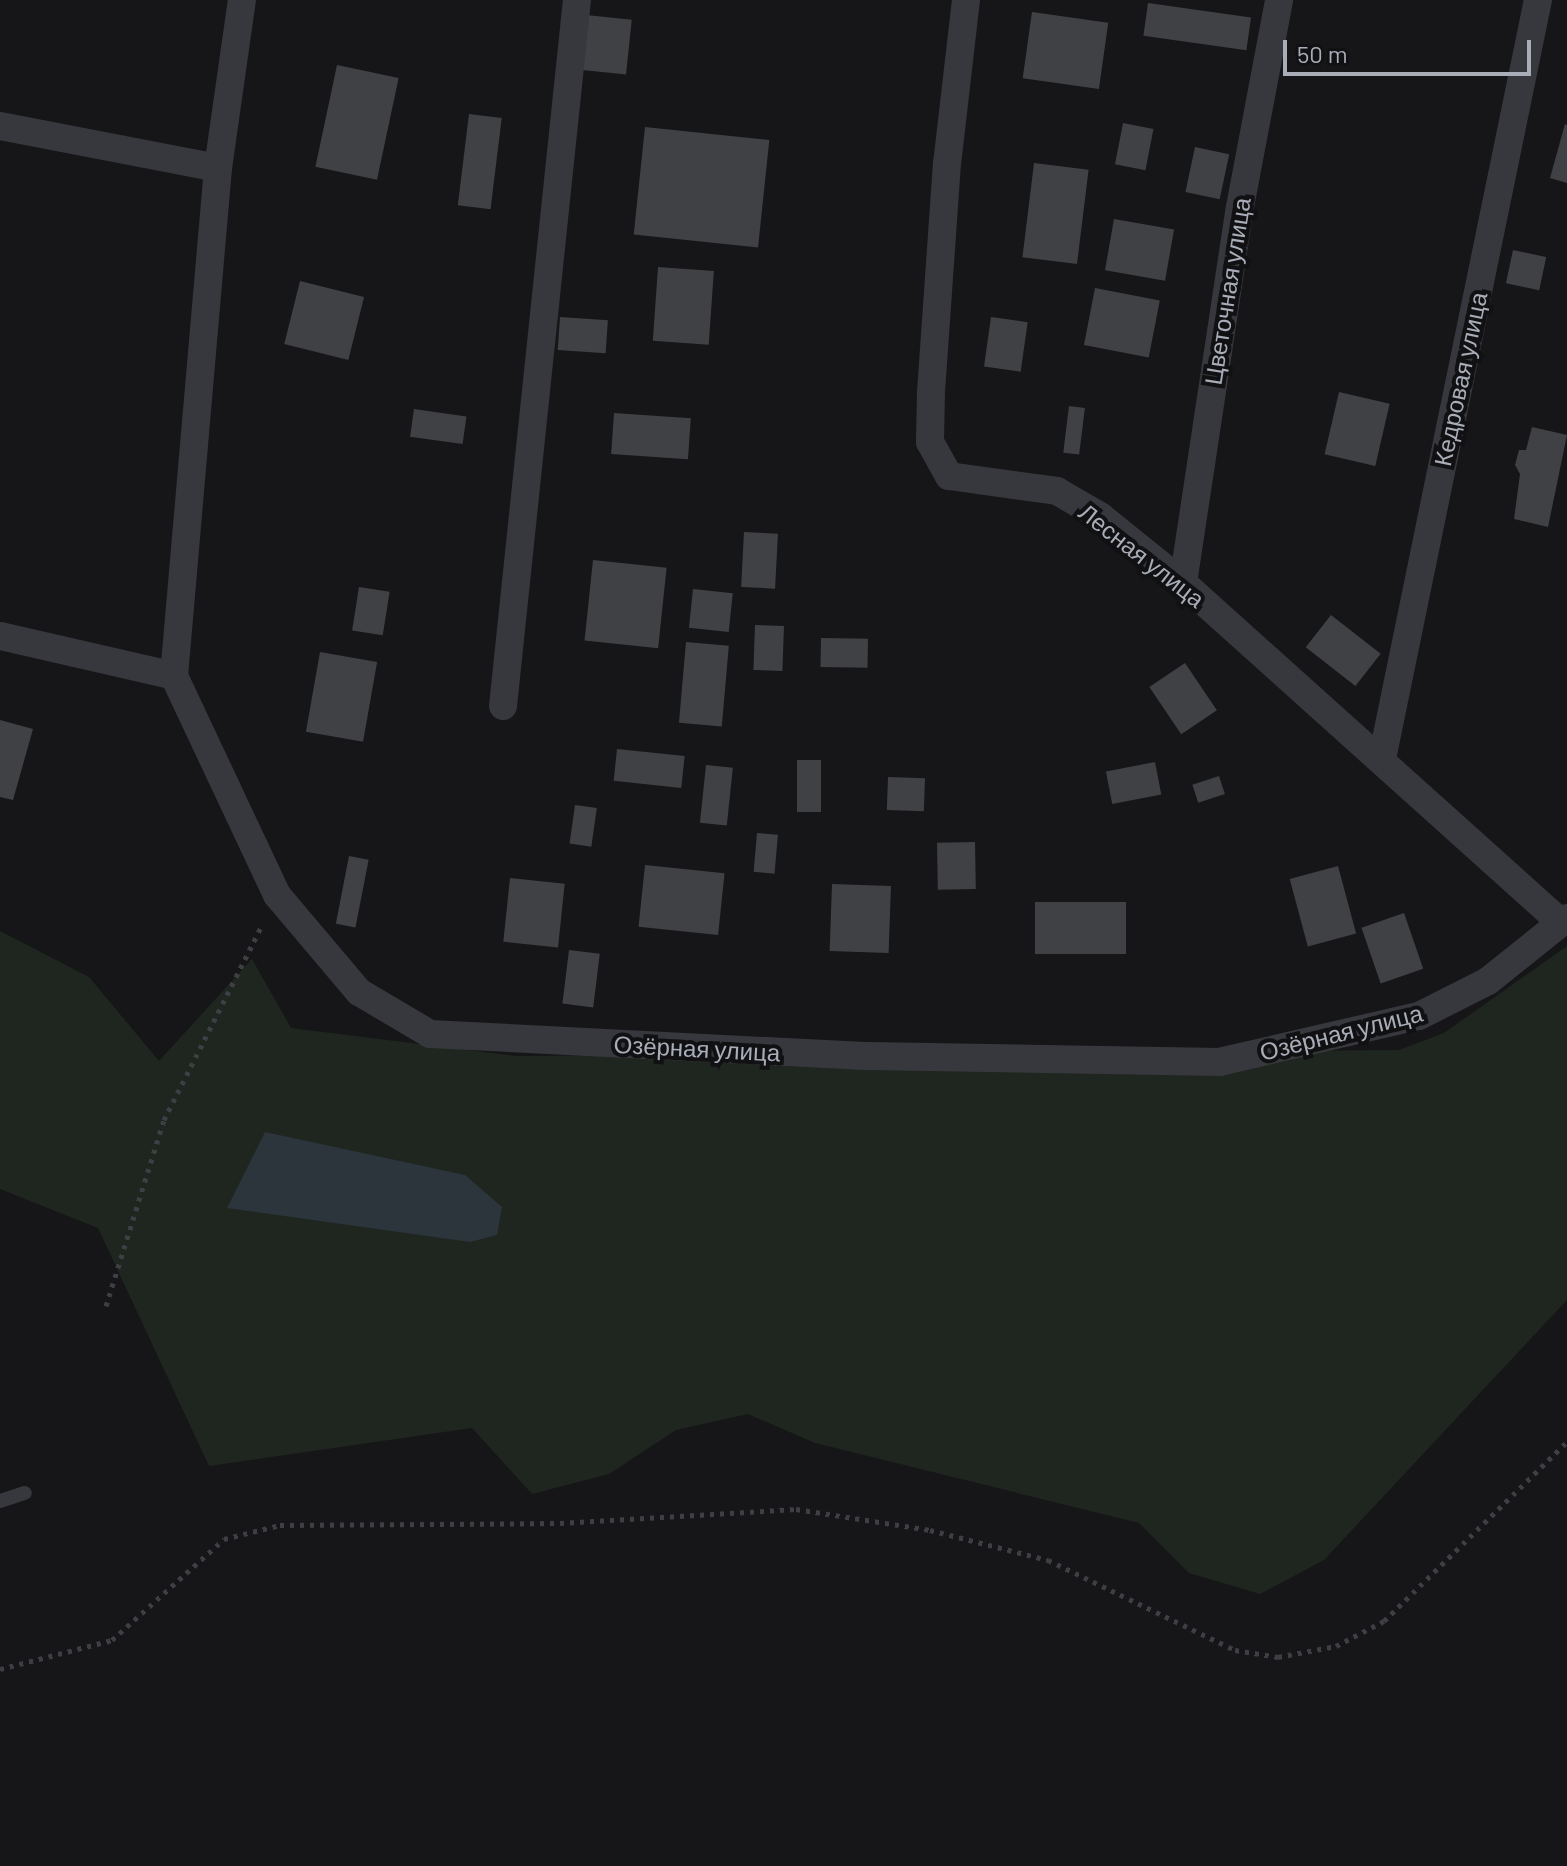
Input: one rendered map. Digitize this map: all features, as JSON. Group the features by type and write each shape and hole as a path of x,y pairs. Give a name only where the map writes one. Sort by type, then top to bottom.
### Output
{"street":[{"path":"0,636 174,676 218,168 242,0"},
{"path":"503,706 577,0"},
{"name":"Лесная улица","path":"966,0 947,163 930,442 949,476 1057,491 1100,516 1183,583 1563,919"},
{"name":"Цветочная улица","path":"1183,583 1240,207 1279,0"},
{"name":"Кедровая улица","path":"1382,759 1538,0"},
{"path":"0,126 218,168"},
{"name":"Озёрная улица","path":"174,676 277,895 359,992 430,1034 869,1056 1219,1062 1419,1016 1488,981 1563,919"}],"lane":[{"path":"0,1501 25,1493"}],"path":[{"path":"106,1306 164,1120 277,895"},
{"path":"0,1669 112,1640 224,1539 280,1525 560,1523 796,1509 930,1530 1048,1560 1235,1650 1278,1657 1336,1646 1384,1621 1567,1442"}],"shaded area":[{"path":"0,931 89,977 159,1061 252,959 291,1028 516,1056 1399,1050 1444,1033 1567,946 1567,1300 1324,1560 1260,1594 1189,1573 1139,1523 815,1443 748,1414 676,1430 609,1474 532,1494 472,1428 209,1466 98,1228 0,1189"},
{"path":"265,1132 465,1175 502,1207 497,1235 470,1242 227,1208"}],"building":[{"path":"1148,3 1251,17 1246,50 1143,36"},
{"path":"1032,12 1108,23 1099,89 1023,78"},
{"path":"586,15 632,20 626,75 580,70"},
{"path":"337,65 399,78 377,180 315,167"},
{"path":"469,114 502,118 491,209 458,205"},
{"path":"1123,123 1153,129 1145,170 1115,164"},
{"path":"1567,125 1567,183 1550,178"},
{"path":"645,127 769,140 758,247 634,234"},
{"path":"1195,147 1229,154 1220,199 1185,192"},
{"path":"1034,163 1089,170 1077,264 1022,257"},
{"path":"1114,219 1174,230 1165,281 1105,270"},
{"path":"1513,250 1546,257 1539,290 1506,283"},
{"path":"658,267 714,271 709,345 653,341"},
{"path":"300,281 364,297 348,360 284,344"},
{"path":"1095,288 1160,301 1149,358 1084,345"},
{"path":"560,317 608,320 606,353 558,350"},
{"path":"991,317 1028,322 1021,372 984,367"},
{"path":"1339,392 1390,404 1375,466 1325,454"},
{"path":"1069,406 1085,408 1079,455 1063,453"},
{"path":"414,409 466,416 463,444 410,437"},
{"path":"614,413 691,418 688,459 611,454"},
{"path":"1532,427 1567,435 1548,527 1514,519 1520,474 1515,465 1519,450 1526,450"},
{"path":"744,532 778,534 775,589 741,587"},
{"path":"593,560 667,568 658,648 585,641"},
{"path":"359,587 390,592 383,635 352,630"},
{"path":"693,589 733,593 729,632 689,628"},
{"path":"1331,615 1381,654 1355,686 1306,647"},
{"path":"755,625 784,626 782,671 753,670"},
{"path":"821,638 868,639 867,668 820,667"},
{"path":"686,642 729,646 722,726 679,723"},
{"path":"320,652 377,662 363,742 306,732"},
{"path":"1185,663 1217,710 1181,734 1149,687"},
{"path":"0,720 33,729 13,800 0,797"},
{"path":"617,749 685,756 681,788 614,781"},
{"path":"797,760 821,760 821,812 797,812"},
{"path":"1155,762 1161,794 1112,804 1106,772"},
{"path":"706,765 733,768 727,826 700,823"},
{"path":"1219,776 1225,794 1198,803 1192,785"},
{"path":"888,777 925,778 924,811 887,810"},
{"path":"575,805 597,808 591,847 570,844"},
{"path":"757,833 778,835 775,874 754,872"},
{"path":"975,842 976,889 938,890 937,843"},
{"path":"349,856 369,860 355,928 336,924"},
{"path":"645,865 725,873 718,935 639,927"},
{"path":"1338,866 1356,934 1308,947 1290,879"},
{"path":"510,878 565,884 558,947 503,942"},
{"path":"832,884 891,886 889,953 830,951"},
{"path":"1035,902 1126,902 1126,954 1035,954"},
{"path":"1404,913 1423,969 1381,983 1361,928"},
{"path":"569,950 600,954 593,1007 562,1004"}]}
